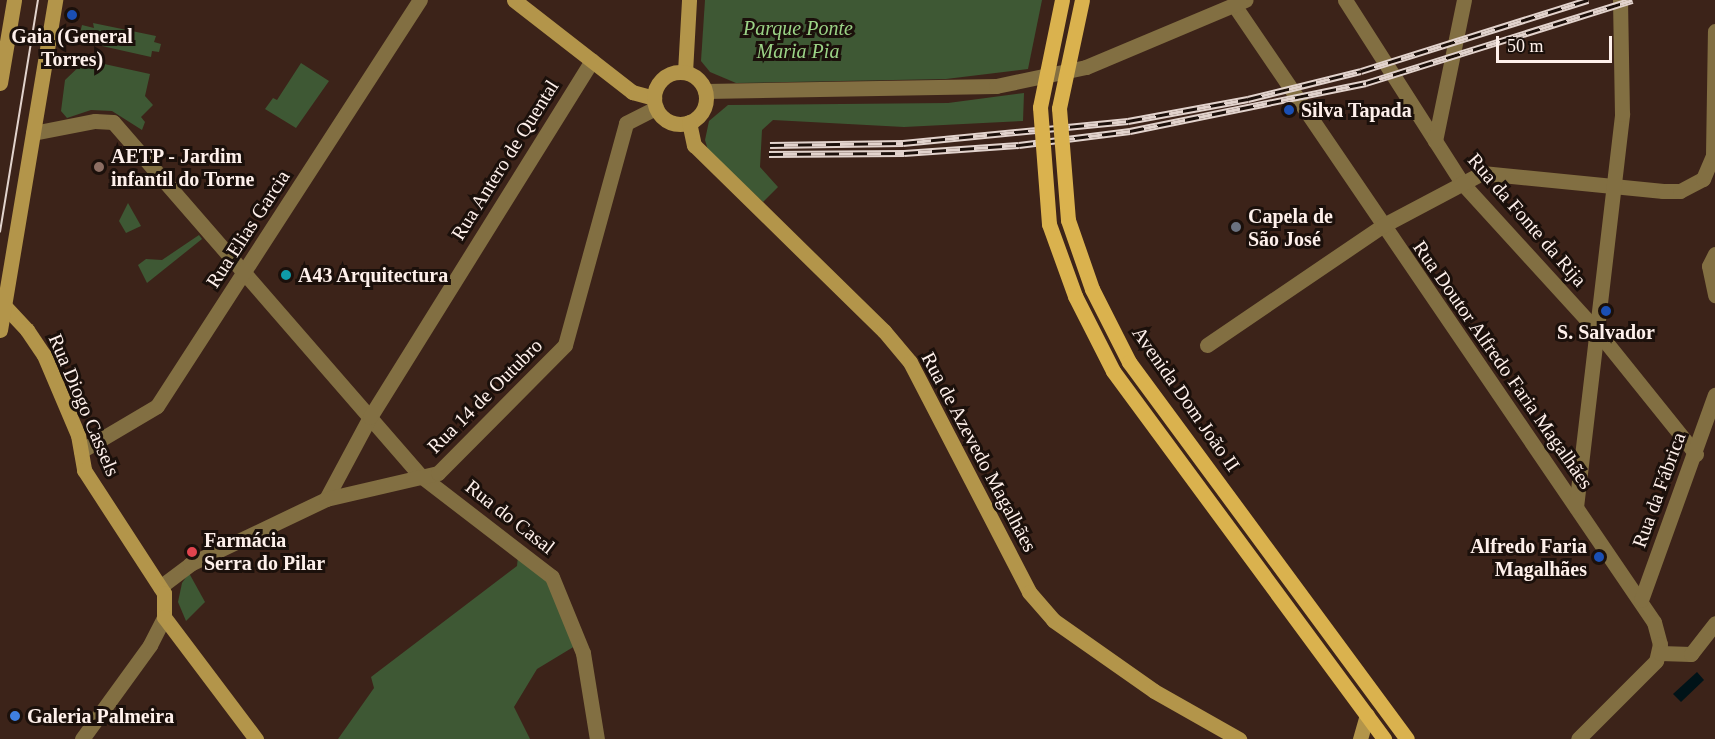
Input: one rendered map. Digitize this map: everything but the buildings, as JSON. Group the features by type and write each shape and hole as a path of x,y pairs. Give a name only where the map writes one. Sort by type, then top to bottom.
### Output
{"main road":[{"name":"Avenida Dom João II","path":"1062,0 1040,106 1049,224 1075,296 1113,371 1384,739"},
{"name":"Avenida Dom João II","path":"1082,0 1059,108 1068,220 1092,289 1129,362 1407,739"}],"street":[{"path":"0,83 14,0"},
{"path":"0,330 2,303 55,0"},
{"name":"Rua Elias Garcia","path":"81,451 157,406 420,0"},
{"path":"514,0 632,92 655,103 673,123 689,122 704,106 705,91 698,79 685,72 663,77 655,103"},
{"path":"685,72 689,0"},
{"name":"Rua da Fonte da Rija","path":"1345,0 1462,183 1597,331 1696,454"},
{"path":"1435,141 1464,0"},
{"path":"1576,507 1622,114 1620,0"},
{"path":"705,91 996,86 1086,67 1240,2"},
{"name":"Rua Doutor Alfredo Faria Magalhães","path":"1240,2 1382,226 1641,600 1659,634 1660,652"},
{"path":"1207,345 1382,226 1482,173 1680,191 1703,180 1710,169 1715,31"},
{"name":"Rua Antero de Quental","path":"326,499 370,417 592,61"},
{"name":"Rua 14 de Outubro","path":"160,587 190,564 326,499 438,473 565,345 626,123 655,103"},
{"name":"Rua do Casal","path":"33,133 95,121 113,122 421,476 552,577 583,653 597,739"},
{"name":"Rua de Azevedo Magalhães","path":"689,122 694,145 884,331 910,362 1029,592 1053,620 1154,691 1239,739"},
{"path":"1715,254 1709,266 1715,295"},
{"name":"Rua Diogo Cassels","path":"2,303 44,355 78,435 84,470 160,587"},
{"name":"Rua da Fábrica","path":"1641,600 1696,454 1715,395"},
{"path":"82,739 150,645 164,617 166,600 160,587"},
{"path":"164,617 256,739"},
{"path":"1578,739 1647,674 1660,652 1691,654 1715,623"},
{"path":"1360,739 1367,716"}],"green space":[{"name":"Parque Ponte Maria Pia","path":"705,0 1042,0 1028,69 946,79 736,83 710,72 701,61"},
{"path":"93,23 156,36 154,42 161,44 159,52 152,51 151,57 93,44 93,40 79,37 82,25 94,28"},
{"path":"86,60 150,74 145,96 153,105 141,117 145,122 142,130 112,111 91,110 67,118 61,111 65,80"},
{"path":"301,63 329,81 296,128 265,109 273,98 277,100"},
{"path":"1024,93 1023,121 904,127 773,120 762,130 760,167 778,187 763,202 708,150 705,140 709,121 728,105 948,103"},
{"path":"128,203 141,226 126,233 119,221"},
{"path":"199,235 202,239 147,283 138,265 146,259 162,260"},
{"path":"518,556 548,579 575,646 537,669 514,707 530,739 338,739 374,688 371,677 517,566"},
{"path":"189,573 205,602 186,621 178,602 182,583"}],"shaded area":[{"path":"1697,672 1704,680 1681,702 1673,694"}],"tram line":[{"path":"0,232 38,0"}],"railway":[{"path":"770,145 903,143 1128,121 1248,99 1361,71 1588,0"},
{"path":"769,154 904,153 1019,145 1130,131 1366,83 1632,0"}],"place":[{"name":"Gaia (General Torres)","path":"72,15"},
{"name":"Silva Tapada","path":"1289,110"},
{"name":"AETP - Jardim infantil do Torne","path":"99,167"},
{"name":"Capela de São José","path":"1236,227"},
{"name":"A43 Arquitectura","path":"286,275"},
{"name":"S. Salvador","path":"1606,311"},
{"name":"Farmácia Serra do Pilar","path":"192,552"},
{"name":"Alfredo Faria Magalhães","path":"1599,557"},
{"name":"Galeria Palmeira","path":"15,716"}]}
